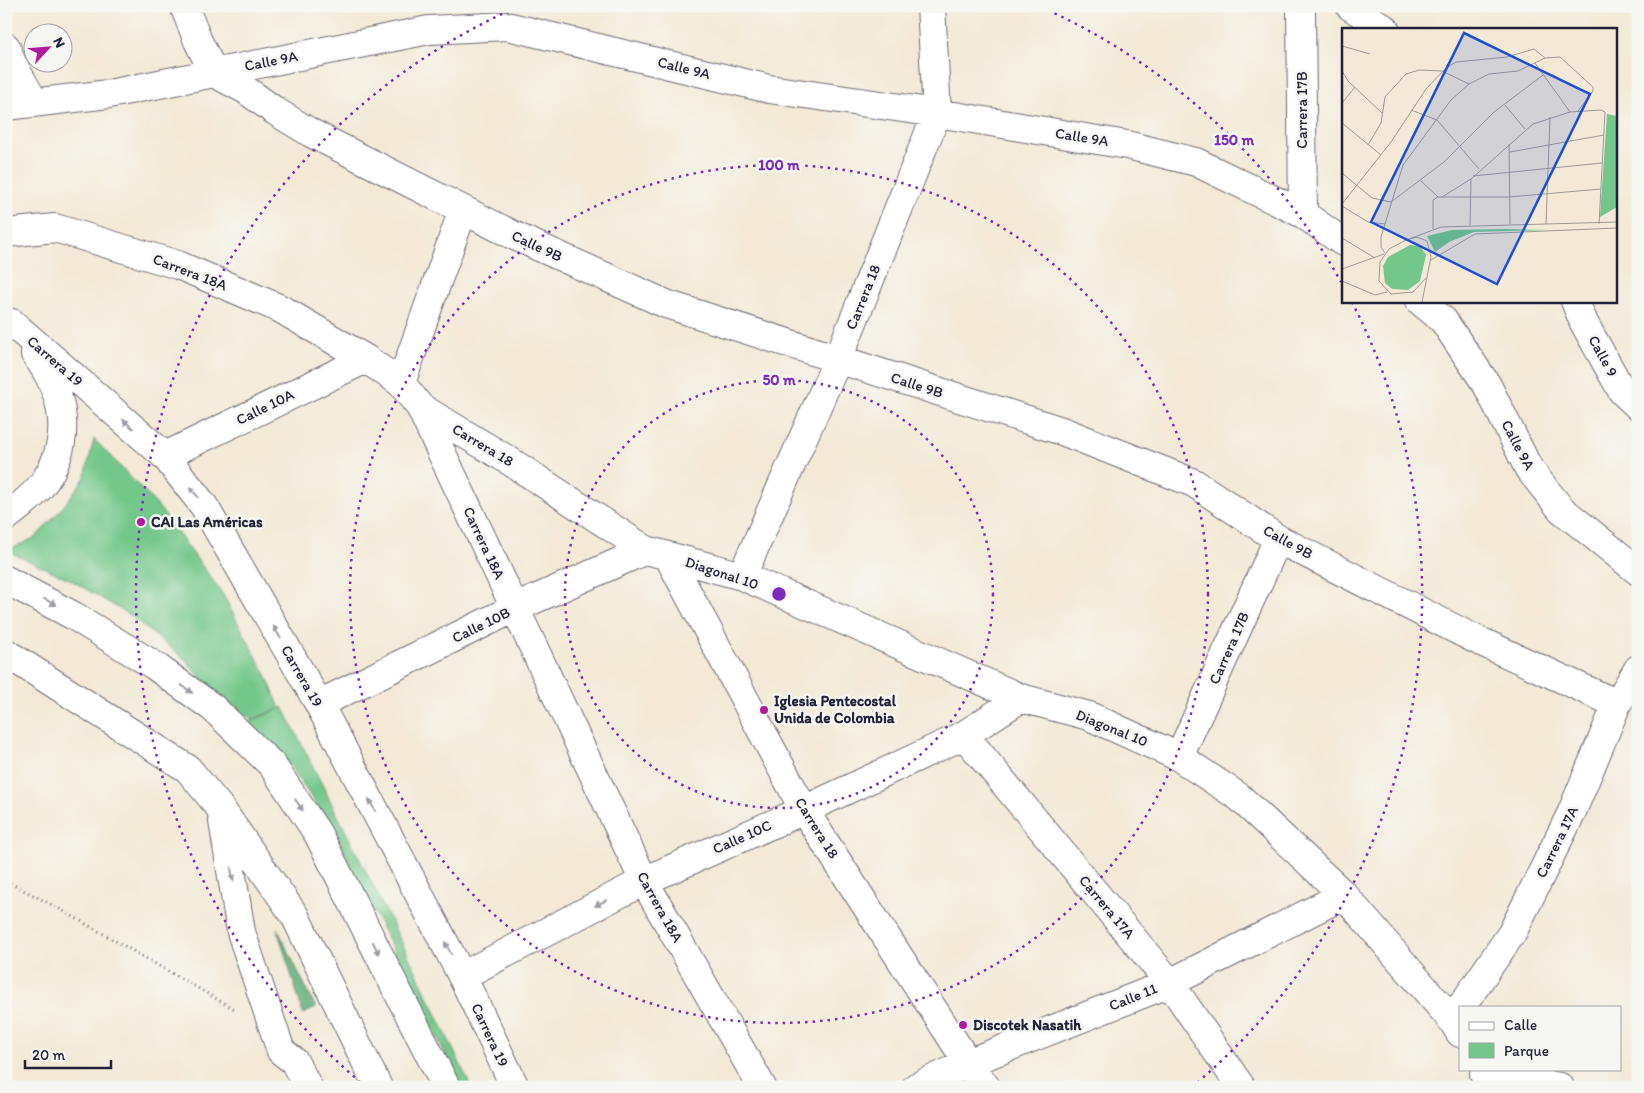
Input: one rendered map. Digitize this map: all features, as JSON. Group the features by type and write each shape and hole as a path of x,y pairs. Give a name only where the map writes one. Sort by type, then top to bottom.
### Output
{"street":[{"path":"184,6 198,41 214,73"},
{"name":"Carrera 18","path":"742,576 838,359 937,113 931,6"},
{"name":"Carrera 17B","path":"1302,6 1303,214"},
{"path":"1350,6 1383,28"},
{"name":"Calle 9A","path":"6,106 109,94 429,30 507,26 769,89 937,113 1127,145 1196,162 1303,214 1342,241"},
{"path":"6,47 12,63 34,102"},
{"name":"Calle 9B","path":"214,73 246,90 275,111 311,133 517,237 666,304 1062,431 1194,483 1278,539 1473,638 1618,704"},
{"path":"401,383 463,210"},
{"name":"Carrera 18A","path":"6,234 55,228 178,265 281,309 366,359 401,383 420,407 644,881 762,1087"},
{"name":"Calle 9A","path":"1421,302 1443,320 1486,385 1528,469 1561,509 1638,571"},
{"name":"Calle 9","path":"1575,302 1584,323 1622,391 1638,406"},
{"path":"6,517 40,487 59,454 62,435 62,414 58,395 51,377 9,321"},
{"name":"Carrera 19","path":"9,321 165,456 204,506 319,704 462,976 515,1087"},
{"name":"Calle 10A","path":"165,456 366,359"},
{"name":"Carrera 18","path":"420,407 657,553 804,810 986,1087"},
{"name":"Carrera 17B","path":"1179,757 1278,539"},
{"name":"Diagonal 10","path":"657,553 742,576 1021,698 1089,716 1179,757 1239,797 1344,895 1458,1017"},
{"name":"Calle 10B","path":"319,704 515,608 657,553"},
{"path":"6,580 74,616 155,666 213,708 272,765 318,834 446,1087"},
{"path":"6,653 188,769 221,809 295,916 378,1087"},
{"name":"Carrera 17A","path":"1465,1006 1512,933 1571,814 1618,704 1638,669"},
{"name":"Calle 10C","path":"462,976 644,881 804,810 964,735 1021,698"},
{"name":"Carrera 17A","path":"964,735 1170,983 1241,1087"},
{"path":"221,809 241,932 282,1053 298,1087"},
{"path":"243,841 360,1087"},
{"name":"Calle 11","path":"916,1087 968,1062 1170,983 1344,895"},
{"path":"282,1053 294,1061 308,1087"},
{"path":"1486,1077 1560,1087"}],"path":[{"path":"6,881 58,908 235,1008 240,1016"}],"green space":[{"path":"94,439 158,506 222,593 265,673 280,708 253,719 219,700 186,660 128,614 69,579 7,551 36,537 63,507 85,477"},
{"path":"283,707 415,969 471,1087 462,1087 331,826 283,756 245,724"},
{"path":"277,928 316,1008 303,1014"}],"place":[{"name":"CAI Las Américas","path":"141,522"},
{"name":"Iglesia Pentecostal Unida de Colombia","path":"764,710"},
{"name":"Discotek Nasatih","path":"963,1025"}]}
